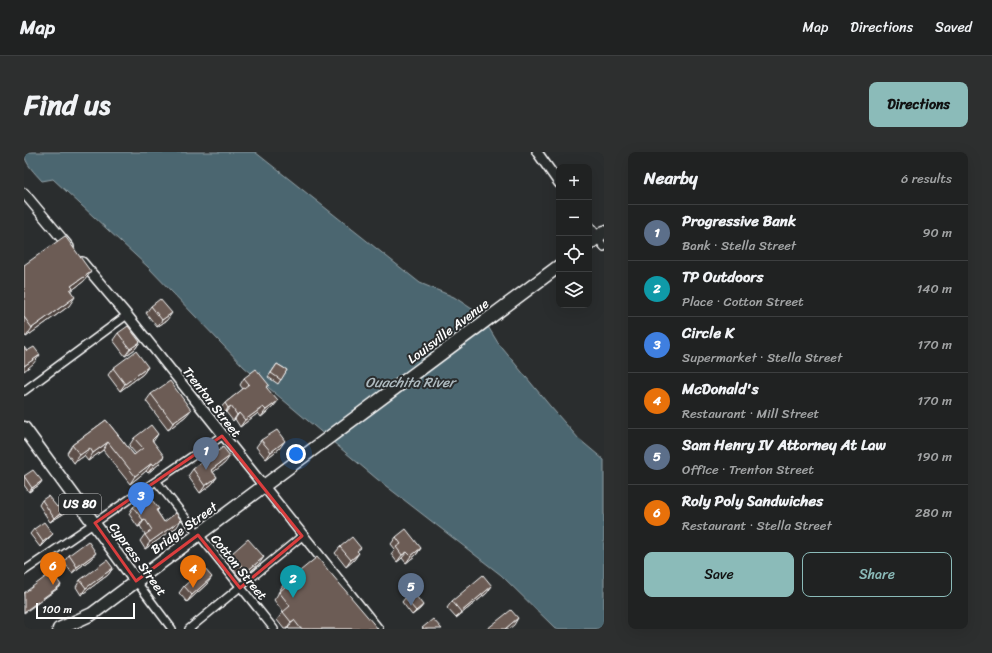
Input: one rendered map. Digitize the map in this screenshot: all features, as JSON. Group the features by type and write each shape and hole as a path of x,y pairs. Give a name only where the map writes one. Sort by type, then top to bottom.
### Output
{"main road":[{"name":"Louisville Avenue","path":"297,462 556,268"},
{"name":"Cypress Street","path":"24,428 136,581"},
{"name":"Bridge Street","path":"59,629 87,617 297,462"},
{"name":"Bridge Street","path":"77,629 87,617"}],"street":[{"path":"537,152 556,179"},
{"name":"Trenton Street","path":"26,199 127,315 222,436 264,486 302,536 378,629"},
{"path":"592,230 599,240"},
{"path":"24,391 127,315"},
{"path":"24,571 157,482 222,436"},
{"name":"Cotton Street","path":"157,482 274,629"},
{"path":"189,629 302,536"},
{"name":"Cypress Street","path":"136,581 172,629"}],"highlighted area":[{"path":"222,436 302,536 240,588 198,535 136,581 95,523"}],"water":[{"name":"Ouachita River","path":"24,152 255,152 420,283 454,297 481,315 498,343 550,406 579,439 604,460 604,629 556,629 501,575 377,479 244,367 148,267 53,179 42,181 28,164 24,156"}],"building":[{"path":"65,236 91,272 71,286 73,288 70,290 75,297 32,328 24,317 24,265"},
{"path":"160,299 172,313 162,320 151,306"},
{"path":"128,326 140,342 130,349 118,333"},
{"path":"24,347 27,351 34,347 40,355 24,366"},
{"path":"136,351 148,367 125,384 113,368"},
{"path":"277,364 287,370 281,380 271,373"},
{"path":"256,369 269,385 266,387 278,401 266,410 263,407 245,420 239,413 237,415 231,406 228,408 225,403 249,384 244,378"},
{"path":"170,381 191,410 173,423 151,394"},
{"path":"106,420 134,455 143,448 134,438 151,425 158,434 152,440 164,456 154,465 152,463 135,476 108,442 93,453 90,448 80,455 72,445"},
{"path":"277,430 285,441 271,452 261,440"},
{"path":"223,447 230,456 211,470 217,477 205,486 193,469"},
{"path":"33,470 42,481 32,488 24,476"},
{"path":"48,496 57,507 71,497 76,503 54,518 42,500"},
{"path":"149,496 159,509 156,510 164,522 176,513 181,520 150,542 145,535 152,530 145,519 143,520 133,507"},
{"path":"44,522 53,534 43,542 34,529"},
{"path":"406,529 421,548 411,556 407,552 402,555 396,547 401,544 396,537"},
{"path":"352,537 361,548 357,551 359,553 351,560 340,547"},
{"path":"248,539 264,557 246,572 231,554"},
{"path":"88,541 96,553 77,567 69,555"},
{"path":"317,557 378,629 301,629 294,620 291,622 283,612 290,606 279,592 285,587 283,585"},
{"path":"107,560 113,568 86,588 80,580"},
{"path":"204,568 212,577 192,595 184,586"},
{"path":"52,572 61,585 24,612 24,593"},
{"path":"483,575 492,586 461,612 452,601"},
{"path":"413,592 423,605 416,611 405,598"},
{"path":"511,610 518,618 505,629 487,629"},
{"path":"433,619 442,629 422,628"}],"place":[{"name":"Progressive Bank","path":"206,470"},
{"name":"Circle K","path":"141,515"},
{"name":"Roly Poly Sandwiches","path":"53,585"},
{"name":"McDonald's","path":"193,588"},
{"name":"TP Outdoors","path":"293,598"},
{"name":"Sam Henry IV Attorney At Law","path":"411,606"}]}
